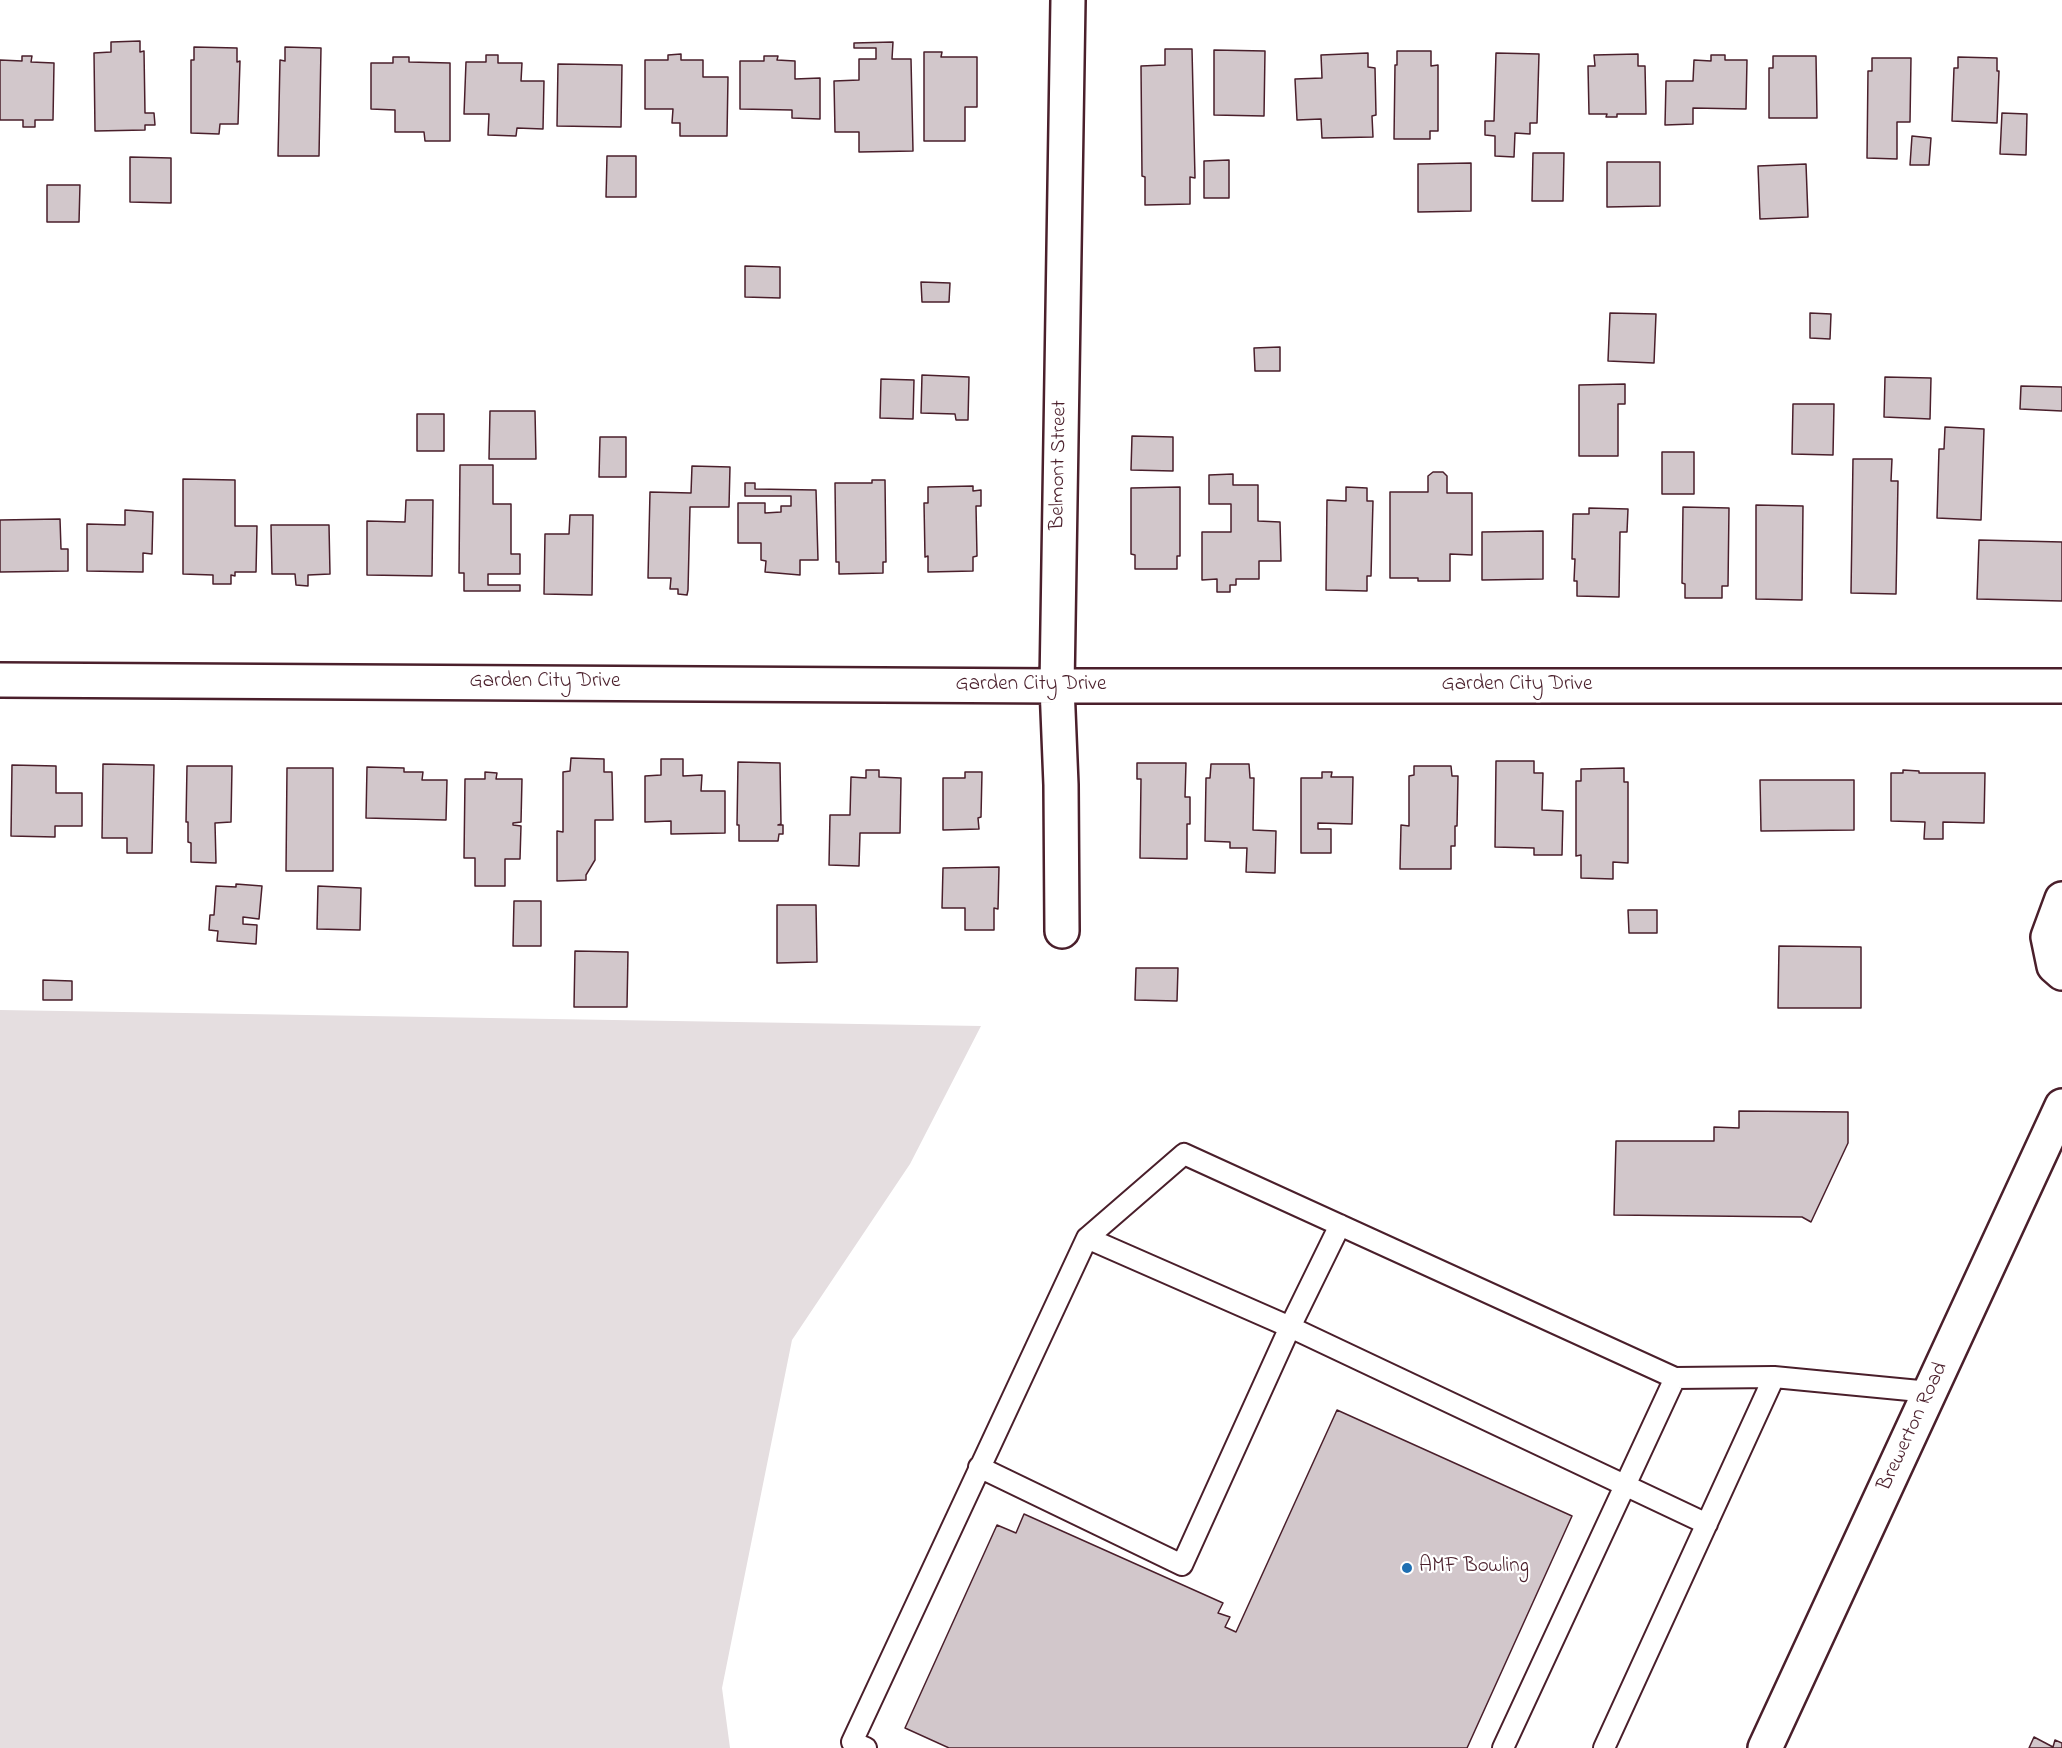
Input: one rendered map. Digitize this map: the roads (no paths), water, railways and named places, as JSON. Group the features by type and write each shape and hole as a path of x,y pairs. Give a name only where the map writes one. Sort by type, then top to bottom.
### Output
{"street":[{"name":"Belmont Street","path":"1062,931 1061,785 1056,686 1068,0"},
{"name":"Garden City Drive","path":"0,680 1056,686 2062,686"},
{"path":"2062,899 2048,937 2054,966 2062,973"},
{"name":"Brewerton Road","path":"1765,1748 2062,1106"}],"lane":[{"path":"866,1748 852,1742 1087,1238 1184,1154 1675,1378 1774,1377 1930,1392"},
{"path":"979,1467 1182,1565 1290,1327 1340,1225"},
{"path":"1087,1238 1290,1327 1707,1524"},
{"path":"1604,1748 1774,1377"},
{"path":"1503,1748 1675,1378"}],"place":[{"name":"AMF Bowling","path":"1407,1568"}]}
